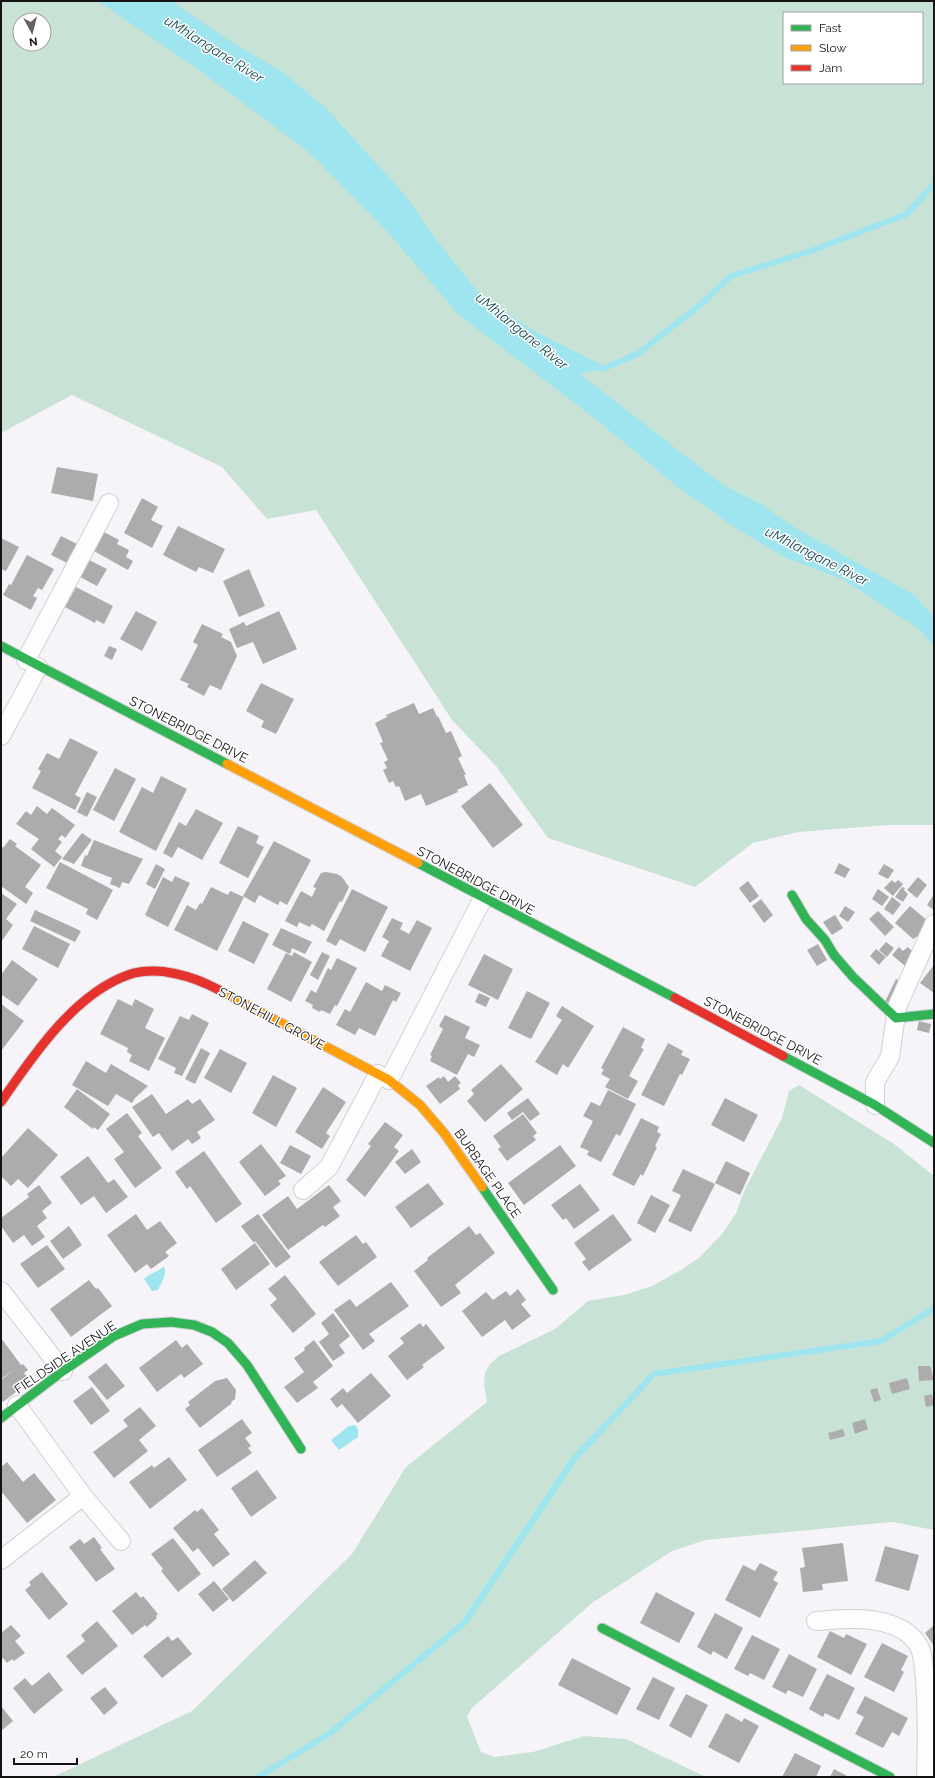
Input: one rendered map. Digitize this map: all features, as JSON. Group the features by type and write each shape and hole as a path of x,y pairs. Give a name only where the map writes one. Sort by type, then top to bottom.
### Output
{"street":[{"path":"1,736 32,663 109,503"},
{"name":"STONEBRIDGE DRIVE","path":"1,646 685,1003 875,1105 934,1143"},
{"path":"792,895 806,919 825,940 834,955 853,977 896,1018"},
{"path":"303,1190 329,1167 384,1077 483,898"},
{"path":"875,1105 875,1082 890,1058 897,1007 934,924"},
{"name":"STONEHILL GROVE","path":"1,1102 44,1045 76,1010 103,986 129,975 151,972 180,975 204,982 384,1077"},
{"path":"896,1018 933,1013"},
{"name":"BURBAGE PLACE","path":"384,1077 411,1097 444,1133 553,1290"},
{"path":"1,1291 63,1371"},
{"name":"FIELDSIDE AVENUE","path":"1,1418 63,1371 114,1336 142,1324 171,1322 194,1325 212,1332 228,1343 247,1365 301,1449"},
{"path":"17,1405 83,1496 121,1541"},
{"path":"1,1560 83,1496"},
{"path":"816,1621 856,1619 879,1622 902,1629 913,1639 920,1650 925,1671 927,1735 926,1777"},
{"path":"602,1628 890,1777"}],"green space":[{"path":"1,1 934,1 934,825 887,825 798,832 753,843 695,887 548,838 496,766 452,720 316,510 267,519 222,467 72,395 1,433"},
{"path":"799,1085 894,1144 934,1176 934,1530 892,1522 705,1540 672,1551 592,1603 472,1708 467,1717 481,1752 494,1757 533,1752 584,1736 626,1739 706,1777 53,1777 192,1711 352,1554 406,1467 487,1402 484,1385 485,1373 490,1364 499,1356 555,1329 588,1301 624,1295 652,1286 681,1270 700,1257 723,1233 736,1213 745,1189 782,1118 789,1091"}],"water":[{"name":"uMhlangane River","path":"98,1 171,1 225,38 281,71 326,108 404,194 444,250 483,298 536,332 606,367 580,374 723,485 759,503 794,527 914,595 934,617 934,646 918,628 842,579 786,558 734,527 678,487 593,417 459,315 385,229 311,154 192,65"},
{"path":"164,1266 165,1273 158,1290 152,1291 144,1279"},
{"path":"355,1425 358,1429 358,1437 339,1450 331,1440 349,1426"}],"building":[{"path":"57,467 98,474 93,501 51,493"},
{"path":"142,498 158,507 151,520 163,526 152,548 124,533"},
{"path":"178,526 225,549 213,573 199,567 196,572 163,555"},
{"path":"102,531 119,540 117,544 129,550 126,557 133,561 128,570 92,550"},
{"path":"61,536 79,545 69,564 51,555"},
{"path":"1,538 19,547 6,571 1,569"},
{"path":"27,555 54,569 42,590 38,588 33,596 37,598 31,610 3,595 9,584 11,585"},
{"path":"89,560 107,569 97,586 80,577"},
{"path":"249,569 265,606 239,617 223,581"},
{"path":"76,587 113,606 104,624 96,620 95,623 65,607"},
{"path":"136,611 157,622 142,651 120,639"},
{"path":"279,611 297,649 263,664 253,642 237,648 229,629 244,622 246,626"},
{"path":"202,624 223,634 221,637 231,642 237,656 221,690 210,685 204,696 187,687 189,684 180,680 198,645 193,642"},
{"path":"109,646 117,649 112,660 104,656"},
{"path":"261,683 294,699 276,734 261,727 264,721 246,711"},
{"path":"414,703 419,714 433,708 446,733 451,731 462,756 458,758 466,775 464,775 468,785 457,790 458,792 426,806 421,794 405,801 399,786 396,787 393,781 389,783 383,770 387,768 384,762 388,760 380,743 383,742 375,723 387,717 386,715"},
{"path":"70,738 98,752 75,795 81,798 75,810 32,788 41,771 38,769 47,753 59,759"},
{"path":"115,768 136,779 114,821 93,810"},
{"path":"161,776 187,789 156,851 119,832 142,787 153,793"},
{"path":"490,783 523,825 493,848 461,806"},
{"path":"87,792 97,797 87,817 77,812"},
{"path":"37,806 47,814 52,808 75,825 65,838 62,835 58,839 62,842 55,851 62,857 54,867 31,849 39,839 16,824 26,811 31,815"},
{"path":"196,809 223,823 202,860 178,847 172,858 163,853 179,822 186,826"},
{"path":"238,826 259,836 256,843 264,847 248,878 219,863"},
{"path":"82,833 92,840 74,864 62,859"},
{"path":"10,839 17,844 15,846 41,865 25,887 33,893 26,904 1,886 1,846 3,848"},
{"path":"94,840 143,859 129,884 122,882 120,888 110,884 112,878 81,866 85,855 87,856"},
{"path":"274,841 311,860 287,905 280,901 278,905 259,895 255,903 243,896"},
{"path":"60,862 113,890 97,920 86,914 88,909 46,888"},
{"path":"839,863 850,869 845,878 834,873"},
{"path":"156,864 165,869 155,889 146,884"},
{"path":"884,864 894,870 888,879 878,874"},
{"path":"326,872 337,874 342,877 349,887 342,902 340,901 324,931 312,924 310,927 299,922 297,927 285,921 301,891 312,897 316,888 313,887 321,873"},
{"path":"175,876 190,883 168,927 145,915 163,877 172,882"},
{"path":"918,877 927,885 917,898 907,890"},
{"path":"892,880 895,883 898,880 903,884 893,896 884,888"},
{"path":"748,881 759,896 750,903 739,888"},
{"path":"211,887 228,895 230,891 244,897 217,951 174,930 187,905 196,910 200,903 202,904"},
{"path":"902,887 905,888 904,890 908,894 903,902 895,897"},
{"path":"352,889 388,907 365,952 340,939 336,946 326,941"},
{"path":"878,889 889,897 882,906 872,899"},
{"path":"1,893 17,904 6,919 13,925 1,942"},
{"path":"934,894 934,910 927,905"},
{"path":"892,897 901,904 893,915 884,909"},
{"path":"761,899 773,915 764,923 752,906"},
{"path":"845,906 855,912 848,922 839,916"},
{"path":"910,906 928,921 923,937 918,936 913,939 895,923"},
{"path":"35,910 81,931 75,942 30,921"},
{"path":"878,911 894,927 885,936 869,919"},
{"path":"835,915 843,928 832,935 823,922"},
{"path":"392,918 403,923 400,929 409,934 417,920 432,928 410,971 381,956 389,941 382,937"},
{"path":"243,921 269,934 254,964 228,951"},
{"path":"34,926 70,944 58,968 22,949"},
{"path":"281,928 312,942 305,954 292,948 290,954 272,945"},
{"path":"886,942 894,948 887,957 879,950"},
{"path":"818,944 827,960 817,966 807,950"},
{"path":"899,947 903,951 908,947 915,954 905,966 892,955"},
{"path":"876,949 886,957 879,965 870,956"},
{"path":"294,952 312,962 291,1002 267,989 286,953 292,956"},
{"path":"322,952 330,956 318,980 310,975"},
{"path":"484,954 513,969 498,1000 468,985"},
{"path":"337,958 357,968 337,1006 335,1005 330,1014 321,1010 320,1012 312,1008 313,1005 305,1001 311,990 316,993 328,968 331,970"},
{"path":"12,960 38,979 18,1006 2,995 1,996 1,975"},
{"path":"933,966 934,967 934,993 920,983"},
{"path":"896,979 904,984 894,1006 885,1002"},
{"path":"366,982 382,991 385,985 401,993 396,1002 393,1000 375,1036 359,1028 355,1035 336,1025 345,1009 350,1012"},
{"path":"527,991 550,1003 531,1039 508,1028"},
{"path":"479,993 490,998 486,1007 475,1002"},
{"path":"118,999 132,1006 135,999 154,1009 145,1028 165,1038 149,1071 129,1061 132,1055 127,1052 128,1048 100,1034"},
{"path":"1,1004 24,1021 1,1051"},
{"path":"562,1006 594,1026 568,1068 563,1064 557,1075 535,1062 562,1020 556,1016"},
{"path":"192,1014 209,1023 182,1076 174,1073 176,1068 158,1059 180,1016 189,1020"},
{"path":"445,1015 470,1027 465,1038 480,1045 474,1057 468,1054 457,1075 430,1061 432,1056 430,1055 443,1029 439,1026"},
{"path":"919,1021 931,1024 929,1033 917,1030"},
{"path":"623,1027 645,1039 641,1048 644,1049 629,1076 638,1081 628,1099 605,1087 610,1079 601,1074 604,1070 601,1068"},
{"path":"668,1043 683,1051 681,1055 690,1059 682,1075 680,1074 664,1106 641,1095"},
{"path":"201,1048 210,1053 195,1084 185,1079"},
{"path":"220,1049 247,1063 231,1093 204,1078"},
{"path":"86,1061 106,1073 111,1064 148,1086 135,1098 132,1103 116,1094 108,1106 72,1085"},
{"path":"501,1064 523,1089 485,1122 467,1101 474,1094 471,1090"},
{"path":"273,1075 297,1088 276,1127 252,1113"},
{"path":"444,1076 448,1082 455,1076 461,1083 458,1085 460,1089 440,1104 426,1086 439,1077 440,1079"},
{"path":"323,1087 346,1102 326,1133 330,1136 322,1149 295,1132"},
{"path":"77,1089 110,1114 98,1130 94,1127 93,1129 64,1107"},
{"path":"608,1090 636,1104 620,1136 616,1134 601,1162 587,1155 589,1151 580,1147 593,1121 583,1116 591,1102 600,1106"},
{"path":"152,1094 166,1114 188,1099 192,1104 200,1099 215,1120 197,1132 201,1138 192,1144 188,1139 172,1151 159,1133 153,1137 132,1107"},
{"path":"528,1098 540,1114 530,1121 523,1112 512,1120 507,1113"},
{"path":"725,1098 758,1115 744,1142 711,1125"},
{"path":"127,1113 142,1133 138,1136 162,1168 135,1188 114,1159 124,1152 106,1129"},
{"path":"523,1114 537,1133 533,1136 536,1140 507,1161 498,1149 501,1147 493,1136"},
{"path":"641,1118 659,1127 657,1132 661,1134 655,1146 657,1147 643,1176 641,1174 634,1186 612,1175"},
{"path":"385,1122 403,1135 394,1147 399,1151 365,1197 346,1180 371,1146 368,1144"},
{"path":"28,1128 58,1155 28,1188 18,1179 11,1186 1,1176 1,1158"},
{"path":"261,1144 286,1176 278,1181 281,1184 265,1196 239,1162"},
{"path":"290,1145 311,1156 301,1174 280,1163"},
{"path":"560,1145 576,1166 524,1205 508,1183"},
{"path":"412,1149 421,1162 405,1174 395,1162"},
{"path":"204,1151 242,1204 216,1223 190,1186 187,1189 175,1172"},
{"path":"88,1156 108,1183 114,1179 128,1197 106,1213 94,1196 81,1205 60,1177"},
{"path":"726,1161 750,1173 740,1195 715,1183"},
{"path":"683,1169 715,1184 691,1232 668,1221 681,1195 672,1191"},
{"path":"428,1183 444,1204 411,1228 395,1207"},
{"path":"580,1184 600,1210 574,1229 566,1218 563,1220 551,1205"},
{"path":"39,1185 52,1203 42,1211 47,1218 37,1226 45,1237 32,1246 24,1235 13,1243 1,1226 1,1218 29,1197 27,1194"},
{"path":"329,1185 341,1201 333,1207 340,1216 325,1227 323,1225 288,1250 262,1215 288,1196 297,1209"},
{"path":"651,1195 670,1205 655,1233 637,1223"},
{"path":"136,1214 147,1230 160,1221 177,1243 165,1252 169,1256 151,1269 147,1264 135,1273 107,1235"},
{"path":"258,1214 291,1257 276,1268 241,1226"},
{"path":"613,1214 632,1240 589,1271 582,1262 586,1259 574,1243"},
{"path":"69,1226 82,1245 63,1259 50,1241"},
{"path":"469,1226 476,1235 480,1233 495,1253 455,1285 461,1293 441,1307 414,1271 428,1260 427,1258"},
{"path":"356,1235 363,1244 366,1242 377,1257 338,1286 319,1262"},
{"path":"255,1243 270,1264 236,1290 221,1269"},
{"path":"47,1245 65,1269 38,1288 20,1264"},
{"path":"285,1275 316,1314 293,1333 270,1305 277,1299 268,1289"},
{"path":"89,1280 96,1289 98,1288 112,1306 71,1337 50,1309"},
{"path":"391,1282 409,1306 369,1334 375,1341 363,1350 334,1310 350,1299 356,1307"},
{"path":"518,1289 526,1300 521,1304 531,1316 512,1330 505,1320 482,1337 462,1311 486,1292 493,1300 506,1291 510,1296"},
{"path":"333,1313 350,1336 339,1345 345,1353 333,1361 319,1342 329,1334 321,1323"},
{"path":"420,1323 423,1327 426,1324 445,1348 422,1365 424,1367 407,1380 388,1356 404,1343 400,1338"},
{"path":"1,1338 21,1365 23,1364 28,1370 24,1373 30,1381 3,1402 1,1399 1,1380 15,1369 1,1379"},
{"path":"176,1340 182,1348 187,1344 203,1364 184,1378 181,1374 157,1392 139,1368"},
{"path":"314,1340 333,1366 313,1382 318,1388 297,1403 284,1387 304,1372 294,1358 305,1350 304,1348"},
{"path":"106,1363 125,1386 107,1400 88,1377"},
{"path":"918,1366 930,1366 934,1380 919,1381"},
{"path":"371,1373 391,1396 358,1423 342,1404 337,1408 330,1399 343,1388 347,1393"},
{"path":"227,1378 236,1390 235,1399 200,1428 185,1409 190,1405 188,1402 215,1381"},
{"path":"907,1378 910,1389 892,1394 889,1383"},
{"path":"92,1387 110,1411 91,1425 73,1401"},
{"path":"877,1388 881,1400 874,1402 870,1390"},
{"path":"932,1394 934,1405 926,1407 924,1396"},
{"path":"140,1407 156,1426 139,1440 148,1451 114,1478 93,1452 128,1426 123,1420"},
{"path":"242,1419 252,1433 245,1438 251,1446 248,1448 252,1453 217,1477 198,1450"},
{"path":"865,1419 868,1429 855,1434 852,1423"},
{"path":"843,1429 845,1436 830,1440 828,1433"},
{"path":"169,1457 187,1480 150,1509 129,1482 152,1465 154,1468"},
{"path":"7,1462 23,1482 34,1473 56,1500 27,1523 1,1491 1,1467"},
{"path":"257,1470 277,1498 251,1517 231,1488"},
{"path":"202,1508 219,1530 214,1534 230,1554 213,1567 198,1548 193,1552 173,1528 195,1510 197,1512"},
{"path":"94,1537 102,1548 100,1549 115,1569 96,1582 69,1547 80,1539 84,1544"},
{"path":"173,1538 201,1574 178,1592 161,1571 163,1569 151,1554"},
{"path":"843,1543 848,1581 822,1584 823,1590 803,1592 800,1568 805,1567 802,1548"},
{"path":"885,1546 919,1555 909,1591 875,1581"},
{"path":"255,1560 267,1573 233,1602 222,1589"},
{"path":"760,1563 778,1572 773,1580 778,1583 760,1618 725,1600 743,1565 755,1571"},
{"path":"42,1572 68,1604 49,1620 25,1590 31,1585 29,1582"},
{"path":"214,1581 229,1599 213,1612 198,1594"},
{"path":"136,1592 141,1598 143,1596 158,1614 156,1616 157,1618 147,1627 145,1625 132,1635 112,1611"},
{"path":"656,1592 695,1613 679,1643 640,1623"},
{"path":"715,1613 743,1628 727,1659 713,1651 711,1655 697,1647"},
{"path":"97,1621 118,1646 82,1675 66,1656 85,1641 81,1635"},
{"path":"11,1625 21,1636 15,1641 25,1653 14,1661 12,1659 7,1663 3,1658 1,1660 1,1633"},
{"path":"934,1625 934,1646 925,1633"},
{"path":"830,1631 844,1638 846,1634 867,1644 851,1675 817,1657"},
{"path":"752,1635 780,1649 764,1680 750,1673 748,1676 734,1669"},
{"path":"168,1636 172,1641 178,1637 192,1654 162,1678 143,1656"},
{"path":"882,1643 908,1656 901,1670 904,1672 894,1692 864,1677"},
{"path":"789,1654 817,1669 803,1697 788,1690 786,1694 772,1687"},
{"path":"572,1658 631,1688 617,1715 558,1685"},
{"path":"49,1672 63,1690 34,1714 13,1688 25,1678 32,1686"},
{"path":"827,1674 855,1688 839,1720 825,1713 823,1717 809,1709"},
{"path":"653,1677 675,1688 659,1720 636,1709"},
{"path":"105,1687 118,1703 104,1715 90,1698"},
{"path":"686,1694 708,1705 691,1738 669,1726"},
{"path":"865,1696 908,1718 899,1736 892,1732 883,1748 855,1734 864,1717 856,1713"},
{"path":"1,1706 13,1721 1,1731"},
{"path":"726,1713 742,1722 744,1718 759,1726 739,1763 708,1747"},
{"path":"795,1753 821,1766 816,1777 782,1777"},
{"path":"834,1769 849,1777 830,1777"}],"waterway":[{"path":"594,366 603,369 639,353 700,305 731,276 808,252 907,214 934,184"},
{"path":"258,1777 329,1734 464,1623 573,1460 654,1374 881,1341 934,1308"}],"traffic: fast":[{"path":"1,646 227,764"},
{"path":"418,863 675,998"},
{"path":"792,895 806,919 825,940 834,955 853,977 896,1018 934,1014"},
{"path":"783,1056 875,1105 934,1143"},
{"path":"482,1187 553,1290"},
{"path":"1,1418 63,1371 114,1336 142,1324 171,1322 194,1325 212,1332 228,1343 247,1365 301,1449"},
{"path":"602,1628 890,1777"}],"traffic: slow":[{"path":"227,764 418,863"},
{"path":"219,990 389,1080 420,1105 444,1133 482,1187"}],"traffic: jam":[{"path":"1,1102 26,1066 56,1029 72,1012 108,984 128,975 151,971 186,976 219,990"},
{"path":"675,998 783,1056"}]}
